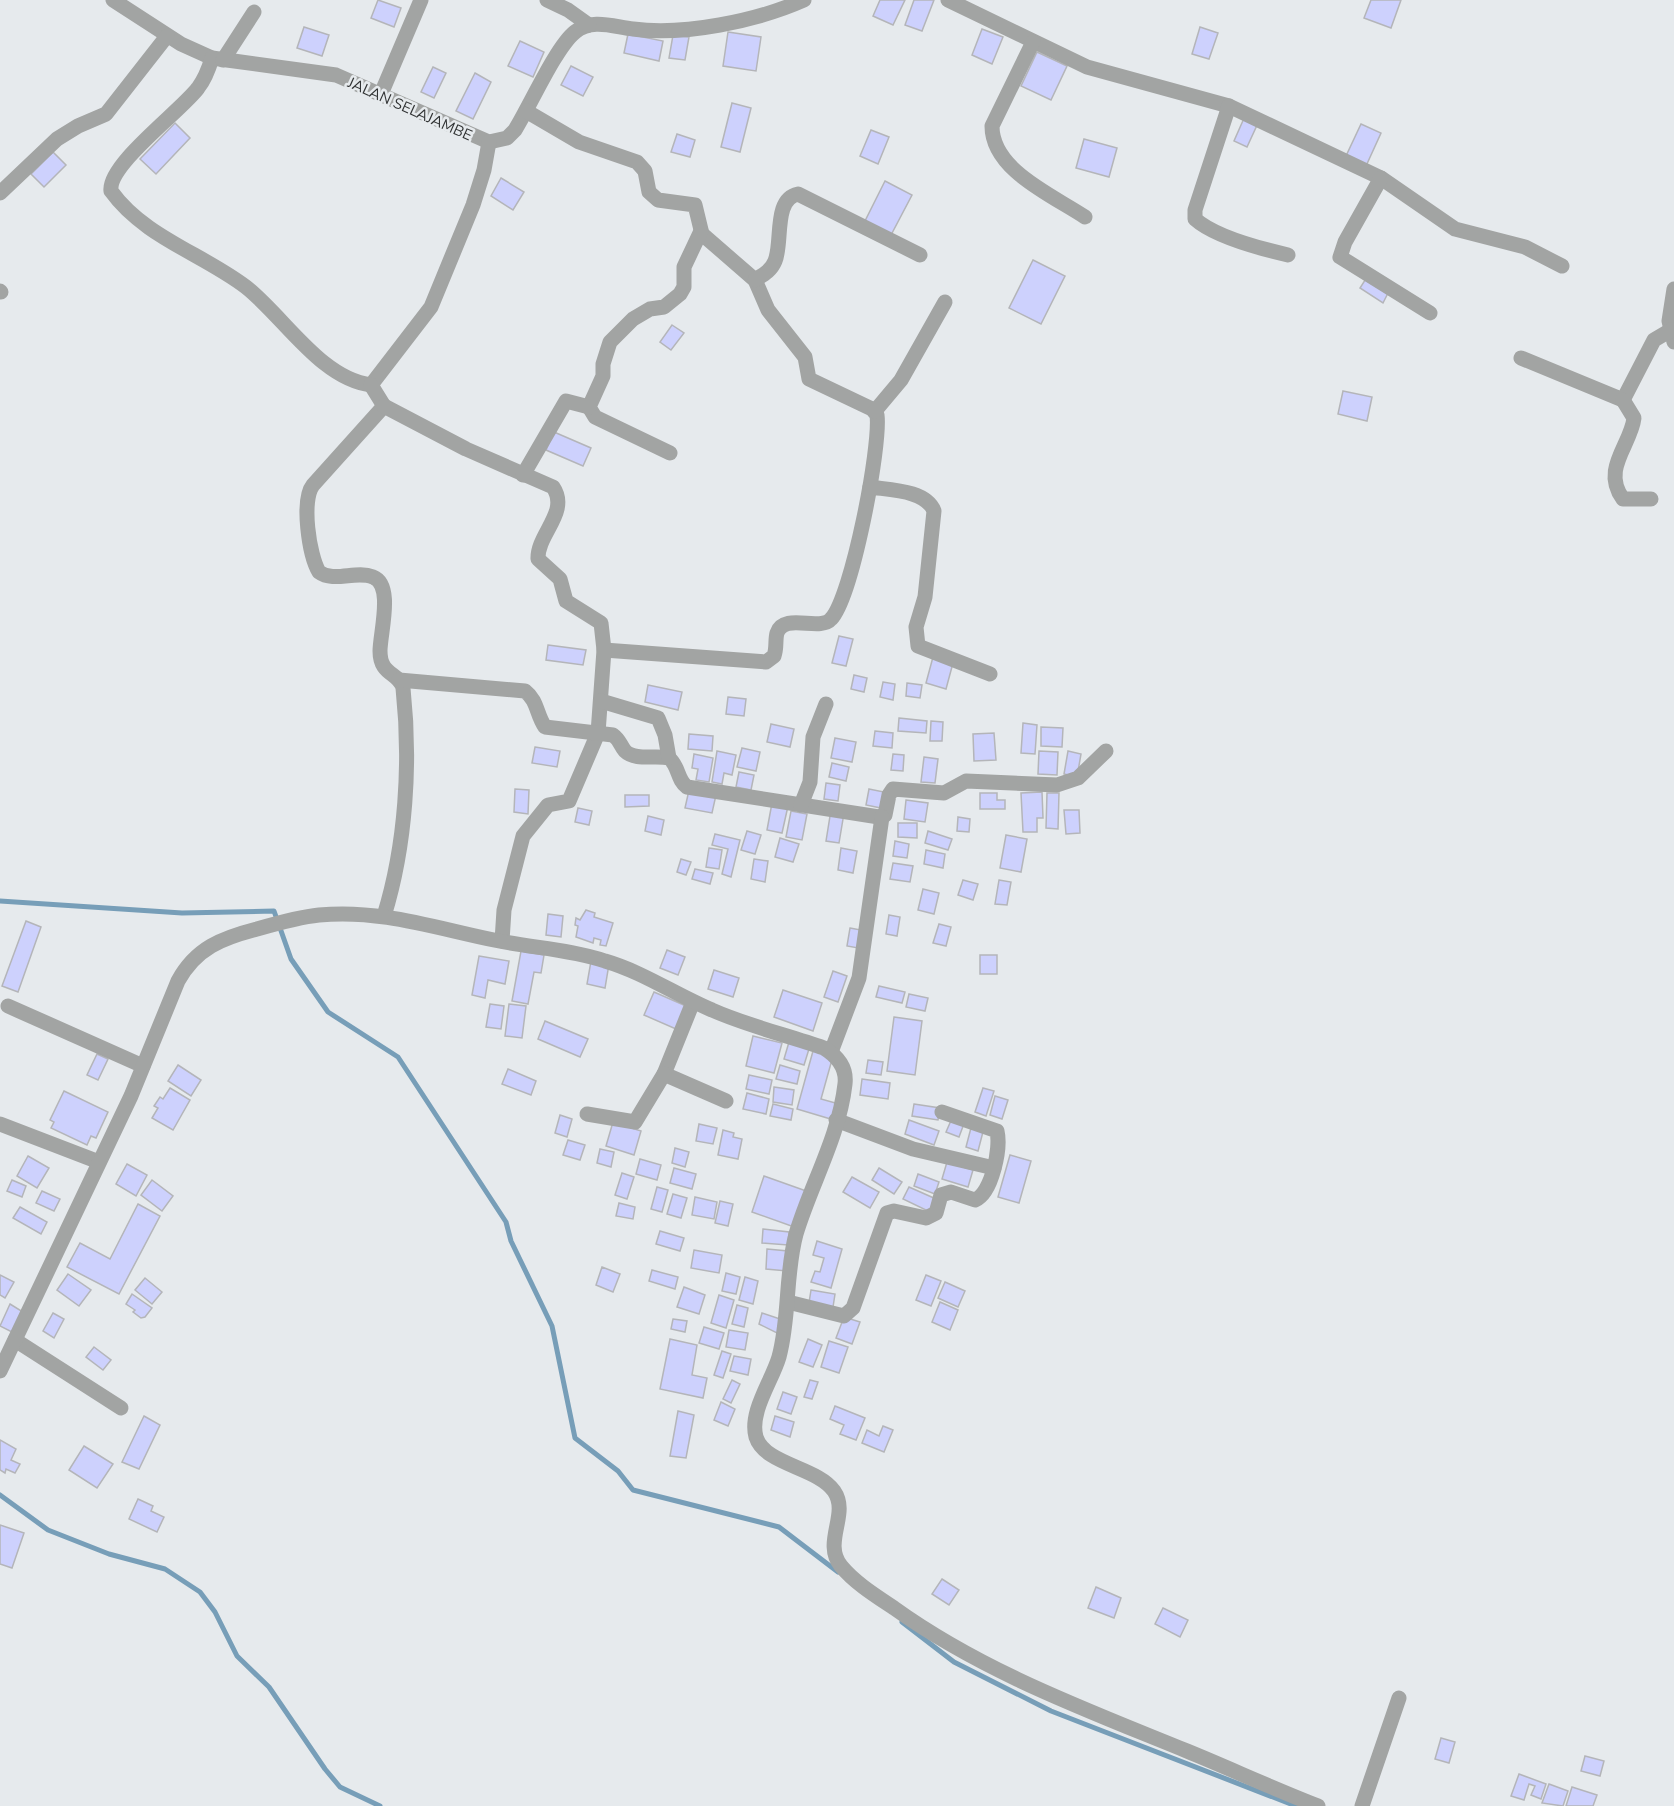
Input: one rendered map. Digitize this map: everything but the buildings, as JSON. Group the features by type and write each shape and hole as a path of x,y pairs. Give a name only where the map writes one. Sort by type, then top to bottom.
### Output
{"street":[{"name":"JALAN SELAJAMBE","path":"113,0 167,36 218,59 326,72 489,142 507,138 526,111 565,44 577,30 589,25"},
{"path":"381,94 420,0"},
{"path":"547,0 568,10 589,25 652,31 693,28 746,18 804,0"},
{"path":"948,0 1087,67 1229,106 1381,178 1455,229 1525,247 1562,266"},
{"path":"254,12 198,88 118,171 111,182 111,191 159,234 247,288 334,370 351,381 371,385 384,406 466,449 553,487 557,492 557,510 539,549 538,559 560,579 570,604 595,616 601,623 604,650 598,732 573,788 572,797 569,801 548,805 523,836 504,910 502,941"},
{"path":"0,193 57,139 78,126 106,114 167,36"},
{"path":"1033,42 992,126 992,136 1004,160 1084,217"},
{"path":"1229,106 1195,210 1195,219 1207,228 1264,249 1288,255"},
{"path":"526,111 579,142 637,162 645,171 649,192 658,200 695,205 701,231 710,242 754,280 768,310 805,357 809,379 875,411 878,421 867,510 834,616 822,624 796,623 780,628 777,633 774,656 770,661 604,650"},
{"path":"371,385 431,306 467,221 484,170 489,142"},
{"path":"1381,178 1345,242 1340,257 1430,313"},
{"path":"754,280 769,271 775,262 779,247 783,205 790,197 798,194 920,255"},
{"path":"589,407 603,376 603,364 610,342 633,319 650,309 664,307 680,294 684,287 684,267 701,231"},
{"path":"1623,400 1654,340 1672,336 1669,307 1674,289"},
{"path":"875,411 901,380 945,302"},
{"path":"1521,358 1623,400 1632,414 1633,423 1618,460 1617,488 1623,499 1651,499"},
{"path":"523,475 566,401 589,407 595,417 670,453"},
{"path":"384,406 313,485 307,500 312,551 319,572 331,577 366,575 376,578 382,584 385,599 380,658 385,671 399,680 525,691 536,701 540,719 545,726 613,735 619,739 624,750 633,755 669,758"},
{"path":"870,487 917,496 928,501 934,511 926,597 916,627 918,646 990,674"},
{"path":"384,916 395,872 405,779 405,711 403,688 399,680"},
{"path":"600,701 658,718 665,735 669,758 682,783 687,787 882,817"},
{"path":"801,805 810,782 813,737 826,704"},
{"path":"831,1052 860,978 882,817 885,815 889,795 894,789 944,793 953,790 964,781 1057,785 1078,778 1106,751"},
{"path":"0,1371 143,1066 182,973 194,957 209,945 241,933 318,915 384,916 604,960 633,971 725,1016 790,1036 831,1052 839,1060 845,1084 820,1173 796,1233 789,1269 784,1339 777,1365 758,1410 756,1438 766,1451 819,1477 835,1491 840,1503 834,1551 838,1562 850,1575 924,1629 984,1663 1106,1720 1318,1806"},
{"path":"586,1114 635,1122 664,1074 693,1002"},
{"path":"8,1006 143,1066"},
{"path":"664,1074 726,1101"},
{"path":"788,1302 838,1316 849,1313 887,1213 894,1211 921,1219 926,1218 936,1213 941,1195 947,1193 977,1200 985,1192 994,1167 998,1145 997,1131 942,1112"},
{"path":"836,1120 914,1149 994,1167"},
{"path":"0,1124 99,1162"},
{"path":"15,1340 121,1408"},
{"path":"1362,1806 1399,1698"}],"waterway":[{"path":"0,901 182,913 274,911 291,959 328,1012 398,1057 506,1222 511,1241 552,1326 575,1438 618,1471 633,1490 779,1527 838,1572"},
{"path":"0,1495 48,1530 109,1554 165,1569 200,1592 215,1612 237,1656 269,1687 325,1769 340,1787 380,1806"},
{"path":"902,1622 954,1662 1051,1711 1296,1806"}]}
